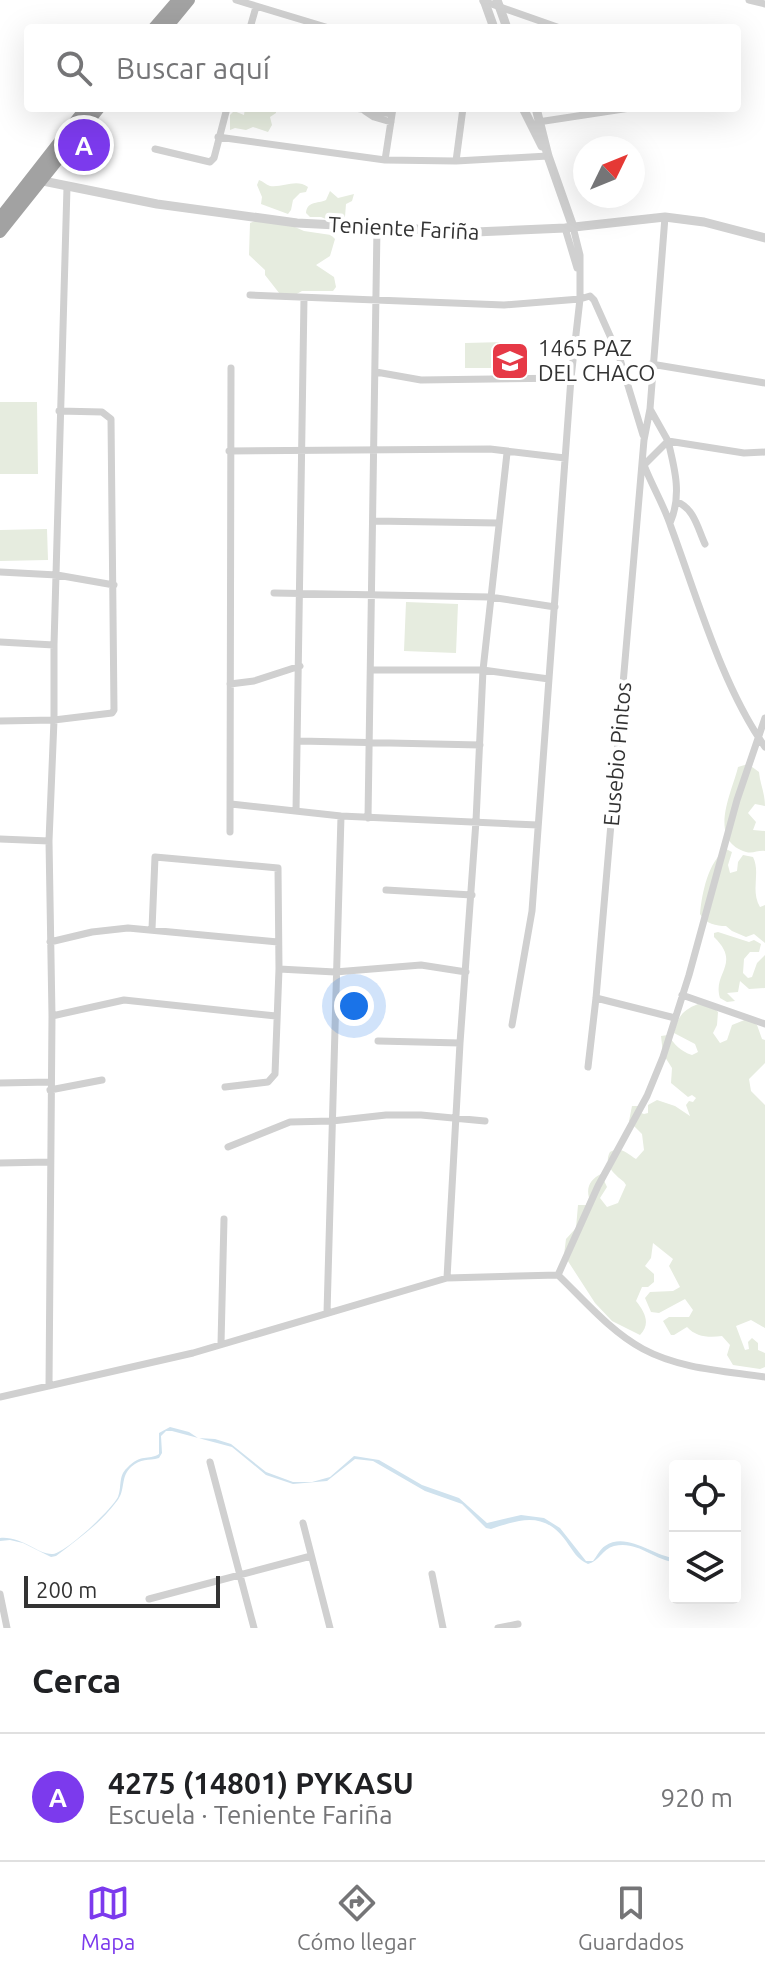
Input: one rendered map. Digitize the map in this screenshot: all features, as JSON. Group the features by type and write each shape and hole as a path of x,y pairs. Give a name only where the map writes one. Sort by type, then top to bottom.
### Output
{"highway":[{"path":"157,24 178,0"},
{"path":"169,24 189,0"},
{"path":"0,232 83,112"},
{"path":"0,218 96,112"}],"street":[{"path":"236,0 315,24"},
{"path":"749,0 765,4"},
{"path":"483,1 550,24"},
{"path":"483,1 492,24"},
{"path":"498,4 506,24"},
{"path":"251,24 256,7"},
{"path":"155,149 210,162 214,158 226,112"},
{"path":"456,161 462,112"},
{"path":"524,112 548,156"},
{"path":"512,1025 532,911 571,378 580,299 580,255 569,228 537,112"},
{"path":"529,124 604,112"},
{"path":"385,160 392,115"},
{"path":"218,137 385,160 456,161 548,156"},
{"name":"Teniente Fariña","path":"38,178 67,187 297,223 475,232 569,228 665,217 704,222 765,238"},
{"path":"49,1386 52,1016 49,841 67,187"},
{"path":"644,440 650,409 651,364 665,217"},
{"path":"368,818 377,227"},
{"path":"250,295 504,305 591,297 619,356 644,440"},
{"path":"296,811 304,298"},
{"path":"651,364 765,383"},
{"path":"230,832 231,368"},
{"path":"376,372 421,380 571,378"},
{"path":"650,409 668,441 677,488 677,502 670,523"},
{"path":"0,721 54,720 112,713 114,710 111,419 102,412 59,411"},
{"name":"Eusebio Pintos","path":"588,1067 644,440"},
{"path":"668,441 744,453 765,452"},
{"path":"668,441 643,466 670,523 714,644 765,747"},
{"path":"229,451 490,449 565,458"},
{"path":"447,1278 483,670 507,453"},
{"path":"677,502 693,516 705,544"},
{"path":"373,521 498,523"},
{"path":"0,572 57,575 114,585"},
{"path":"274,593 490,597 555,607"},
{"path":"0,642 54,645"},
{"path":"230,684 254,681 300,666"},
{"path":"372,670 483,670 549,679"},
{"path":"558,1275 598,1186 647,1096 675,1018 737,800 765,718"},
{"path":"299,741 480,745"},
{"path":"231,804 368,818 538,825"},
{"path":"327,1313 341,816"},
{"path":"0,839 49,841"},
{"path":"152,929 155,857 278,868 279,969 275,1074 268,1082 225,1087"},
{"path":"386,890 472,895"},
{"path":"50,942 92,932 152,929 214,938 278,942"},
{"path":"279,969 335,972 412,964 466,972"},
{"path":"682,995 765,1024"},
{"path":"596,998 675,1018"},
{"path":"52,1016 124,1000 276,1016"},
{"path":"378,1041 460,1043"},
{"path":"0,1083 50,1086 102,1080"},
{"path":"228,1147 284,1123 386,1115 485,1121"},
{"path":"0,1163 49,1162"},
{"path":"221,1344 224,1219"},
{"path":"0,1397 221,1344 447,1278 558,1275 620,1334 644,1350 688,1366 765,1377"},
{"path":"210,1462 254,1628"},
{"path":"303,1523 330,1628"},
{"path":"149,1599 311,1556"},
{"path":"432,1574 443,1628"},
{"path":"0,1594 7,1628"},
{"path":"498,1628 518,1624"}],"shaded area":[{"path":"236,112 244,115 244,112 276,112 270,117 272,125 268,132 253,127 230,130 230,115"},
{"path":"259,180 270,186 299,183 308,187 306,192 293,200 288,214 261,204 262,197 257,185"},
{"path":"330,191 338,198 354,194 352,201 346,204 345,217 336,223 321,217 310,217 306,213 308,206 326,200"},
{"path":"250,223 288,224 304,231 331,235 335,239 330,256 316,265 334,277 336,287 333,291 302,291 283,298 265,275 265,270 249,255"},
{"path":"504,342 504,368 465,368 465,343"},
{"path":"0,402 37,402 38,474 0,474"},
{"path":"47,529 48,560 0,561 0,530"},
{"path":"406,602 458,604 456,653 404,651"},
{"path":"748,764 759,772 765,806 755,804 748,813 756,822 753,830 765,831 765,851 746,852 734,846 727,837 725,814 728,801 738,767"},
{"path":"726,849 732,852 728,865 730,873 737,871 743,855 753,857 757,901 760,907 765,905 765,943 754,934 746,937 726,926 712,924 700,914 710,870"},
{"path":"714,933 761,944 759,952 750,952 744,959 743,973 748,978 752,977 757,963 765,955 765,988 749,989 740,981 738,992 727,993 735,1001 727,1002 720,998 726,954 714,937"},
{"path":"698,1004 711,1005 718,1012 713,1033 720,1043 727,1040 732,1025 747,1019 757,1025 765,1040 765,1063 749,1079 751,1091 765,1105 765,1328 751,1320 736,1326 745,1350 749,1349 748,1342 752,1338 758,1343 758,1350 765,1353 765,1367 760,1369 733,1365 727,1355 730,1345 722,1336 703,1336 687,1327 671,1335 663,1321 669,1317 689,1317 693,1310 685,1299 659,1313 651,1312 645,1298 650,1292 673,1291 680,1287 669,1266 673,1259 653,1243 651,1258 645,1266 654,1274 654,1282 642,1287 636,1301 646,1318 640,1335 612,1321 595,1303 564,1255 566,1239 576,1228 578,1205 586,1205 589,1186 594,1178 601,1174 607,1187 600,1198 607,1207 618,1203 626,1185 609,1165 610,1152 620,1150 636,1159 644,1150 642,1134 629,1121 632,1106 638,1106 644,1114 648,1113 648,1105 657,1100 675,1106 690,1116 686,1105 696,1098 692,1095 688,1097 671,1083 672,1068 663,1054 661,1036 668,1035 678,1047 692,1055 698,1052 695,1044 674,1033 682,1014"}],"water":[{"path":"170,1427 198,1438 166,1431 161,1436 162,1453 159,1458 141,1461 131,1467 125,1475 120,1497 88,1531 56,1556 41,1552 53,1554 68,1546 114,1503 122,1474 127,1468 136,1460 159,1454 159,1433"},
{"path":"198,1438 231,1444 266,1472 293,1482 312,1482 330,1477 354,1456 379,1460 422,1485 459,1498 487,1523 521,1515 544,1518 560,1528 586,1561 593,1561 605,1546 622,1541 669,1557 669,1560 622,1545 610,1548 595,1560 588,1564 578,1557 558,1531 541,1521 522,1520 486,1528 462,1504 425,1491 373,1461 355,1459 327,1481 293,1484 266,1475 232,1447"},
{"path":"0,1538 22,1542 41,1552 23,1543 0,1541"}],"place":[{"name":"4275 (14801) PYKASU","path":"84,145"},
{"name":"1465 PAZ DEL CHACO","path":"510,361"}]}
